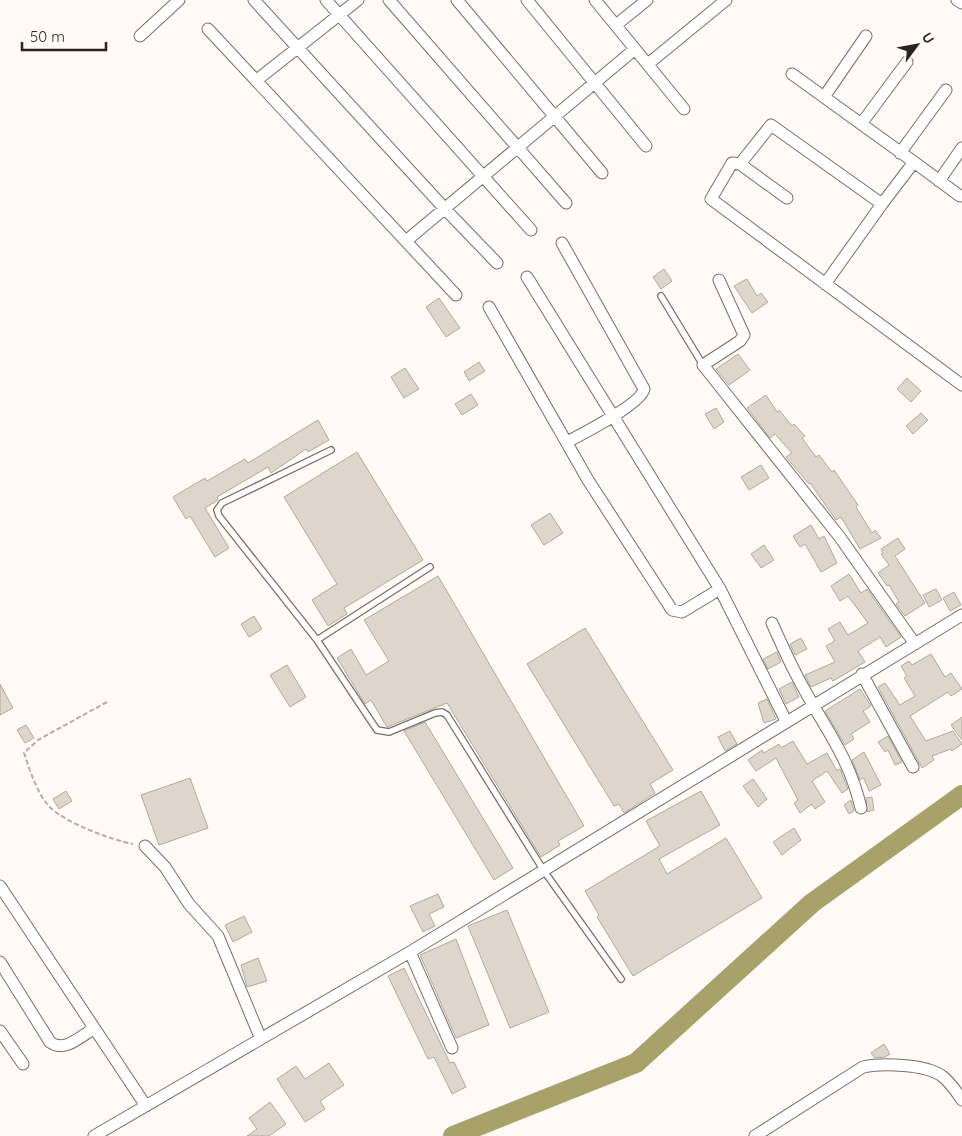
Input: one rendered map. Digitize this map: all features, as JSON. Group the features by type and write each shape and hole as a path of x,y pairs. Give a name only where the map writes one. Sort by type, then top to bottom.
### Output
{"street":[{"path":"254,0 444,209 496,263"},
{"path":"326,0 531,230"},
{"path":"257,80 358,0"},
{"path":"389,0 566,203"},
{"path":"457,0 602,173"},
{"path":"527,0 596,82 646,146"},
{"path":"595,0 684,109"},
{"path":"616,25 647,0"},
{"path":"648,64 726,0"},
{"path":"957,0 962,4"},
{"path":"140,36 173,2"},
{"path":"208,29 456,295"},
{"path":"824,97 866,36"},
{"path":"406,241 635,49"},
{"path":"862,124 907,62"},
{"path":"792,74 960,196"},
{"path":"900,152 946,90"},
{"path":"740,164 771,125 882,204"},
{"path":"939,181 962,148"},
{"path":"825,284 914,162"},
{"path":"787,198 740,164 732,163 711,199 962,385"},
{"path":"562,243 643,385 643,393 640,397 611,417 566,442"},
{"path":"527,277 611,417 720,589 786,721"},
{"path":"719,280 744,335 740,341 703,365 839,536 915,644"},
{"path":"489,308 566,442 672,610 682,612 720,589"},
{"path":"94,1136 260,1037 410,952 862,674 962,615"},
{"path":"772,623 797,677 850,770 861,808"},
{"path":"862,674 913,767"},
{"path":"145,846 165,868 189,904 218,936 260,1037"},
{"path":"0,886 93,1029 146,1106"},
{"path":"410,952 452,1048"},
{"path":"0,962 54,1046 64,1047 93,1029"},
{"path":"0,1032 23,1064"},
{"path":"754,1136 863,1068 876,1064 919,1068 940,1075 951,1084 962,1100"}],"lane":[{"path":"661,296 703,365"},
{"path":"331,450 222,502 217,510 317,640 377,730 389,732 435,713 442,712 447,715 544,871 621,979"},
{"path":"317,640 430,567"}],"path":[{"path":"107,702 38,740 24,752 32,775 49,806 68,819 109,837 145,846"}],"building":[{"path":"664,269 672,281 661,289 653,277"},
{"path":"747,279 757,296 761,293 768,302 752,313 734,286"},
{"path":"439,298 460,328 446,337 426,307"},
{"path":"738,354 750,370 729,385 716,369"},
{"path":"479,362 485,371 469,381 464,372"},
{"path":"405,368 419,389 404,398 391,377"},
{"path":"907,378 921,391 911,402 897,389"},
{"path":"471,394 478,405 462,415 455,404"},
{"path":"766,395 777,412 779,410 792,426 794,424 805,436 802,438 816,457 819,455 832,472 834,470 858,505 856,507 872,533 875,530 881,538 860,549 841,517 836,520 810,483 786,457 792,453 775,434 770,438 747,408"},
{"path":"716,408 724,422 714,429 705,414"},
{"path":"921,413 928,420 913,434 906,426"},
{"path":"318,420 329,440 308,452 306,449 271,473 268,467 217,497 218,500 205,508 229,548 215,557 190,516 186,519 173,497 205,478 207,481 245,459 248,463"},
{"path":"357,452 423,560 344,608 347,614 328,626 312,600 337,584 284,497"},
{"path":"761,465 769,478 749,490 741,477"},
{"path":"550,513 563,533 544,545 531,525"},
{"path":"811,525 819,539 824,536 837,563 821,572 805,544 800,547 793,536"},
{"path":"898,538 905,549 895,556 925,603 905,616 896,604 899,602 889,585 887,586 878,573 889,565 881,554 883,553 881,549"},
{"path":"764,545 774,560 761,568 751,554"},
{"path":"849,574 861,593 867,589 901,637 886,647 880,637 858,651 865,662 833,681 831,678 811,687 805,675 835,662 826,646 835,641 828,629 840,622 848,635 868,623 848,596 840,601 831,586"},
{"path":"438,576 584,826 558,841 560,845 541,857 447,703 387,727 371,700 365,704 337,658 351,649 366,675 389,661 364,620"},
{"path":"936,589 942,600 929,607 923,595"},
{"path":"954,592 961,605 950,611 943,598"},
{"path":"254,616 262,629 249,637 241,624"},
{"path":"585,628 673,770 650,784 655,793 624,813 619,804 614,806 527,664"},
{"path":"801,638 807,649 795,655 790,644"},
{"path":"777,652 781,662 768,669 763,659"},
{"path":"931,654 945,677 951,673 962,689 951,696 948,692 910,716 926,741 953,731 962,744 952,751 951,749 932,756 934,760 922,768 878,687 885,683 900,705 915,696 904,678 907,676 901,666 909,661 912,665"},
{"path":"287,665 306,697 290,707 270,675"},
{"path":"792,682 799,697 786,704 779,689"},
{"path":"0,684 13,708 0,715"},
{"path":"860,689 871,706 863,711 870,722 851,734 854,739 845,745 825,711"},
{"path":"767,699 776,719 764,723 758,703"},
{"path":"962,717 962,740 951,725"},
{"path":"425,722 513,868 494,880 404,731"},
{"path":"26,725 34,738 25,743 17,730"},
{"path":"730,731 737,744 725,751 718,737"},
{"path":"888,736 902,762 895,765 888,750 885,752 878,742"},
{"path":"793,741 807,764 827,753 837,771 840,769 848,789 842,793 827,771 812,781 825,802 815,809 812,804 800,813 794,803 798,800 776,758 756,771 748,760 762,750 764,753 779,744 781,748"},
{"path":"864,752 881,785 869,791 864,778 860,780 852,760"},
{"path":"190,778 208,828 159,845 141,795"},
{"path":"753,779 767,799 758,807 743,786"},
{"path":"66,791 72,801 59,809 53,799"},
{"path":"701,791 720,825 659,859 667,874 726,838 762,898 633,976 597,917 599,915 585,891 660,846 646,821"},
{"path":"872,797 874,810 867,812 866,798"},
{"path":"851,800 854,811 849,814 844,805"},
{"path":"794,828 801,840 782,855 773,842"},
{"path":"438,894 444,907 429,914 435,926 423,932 410,906"},
{"path":"507,910 549,1012 510,1028 468,926"},
{"path":"244,916 252,932 233,942 225,925"},
{"path":"456,939 489,1025 456,1038 420,955"},
{"path":"258,958 267,981 247,987 241,965"},
{"path":"404,968 450,1063 454,1062 466,1087 452,1094 434,1057 428,1059 388,976"},
{"path":"884,1044 890,1054 885,1057 875,1058 871,1053"},
{"path":"329,1063 344,1085 320,1101 325,1109 305,1122 277,1079 296,1066 305,1079"},
{"path":"270,1102 286,1124 269,1136 247,1136 257,1129 249,1118"}],"waterway":[{"path":"453,1136 636,1063 812,903 962,795"}]}
